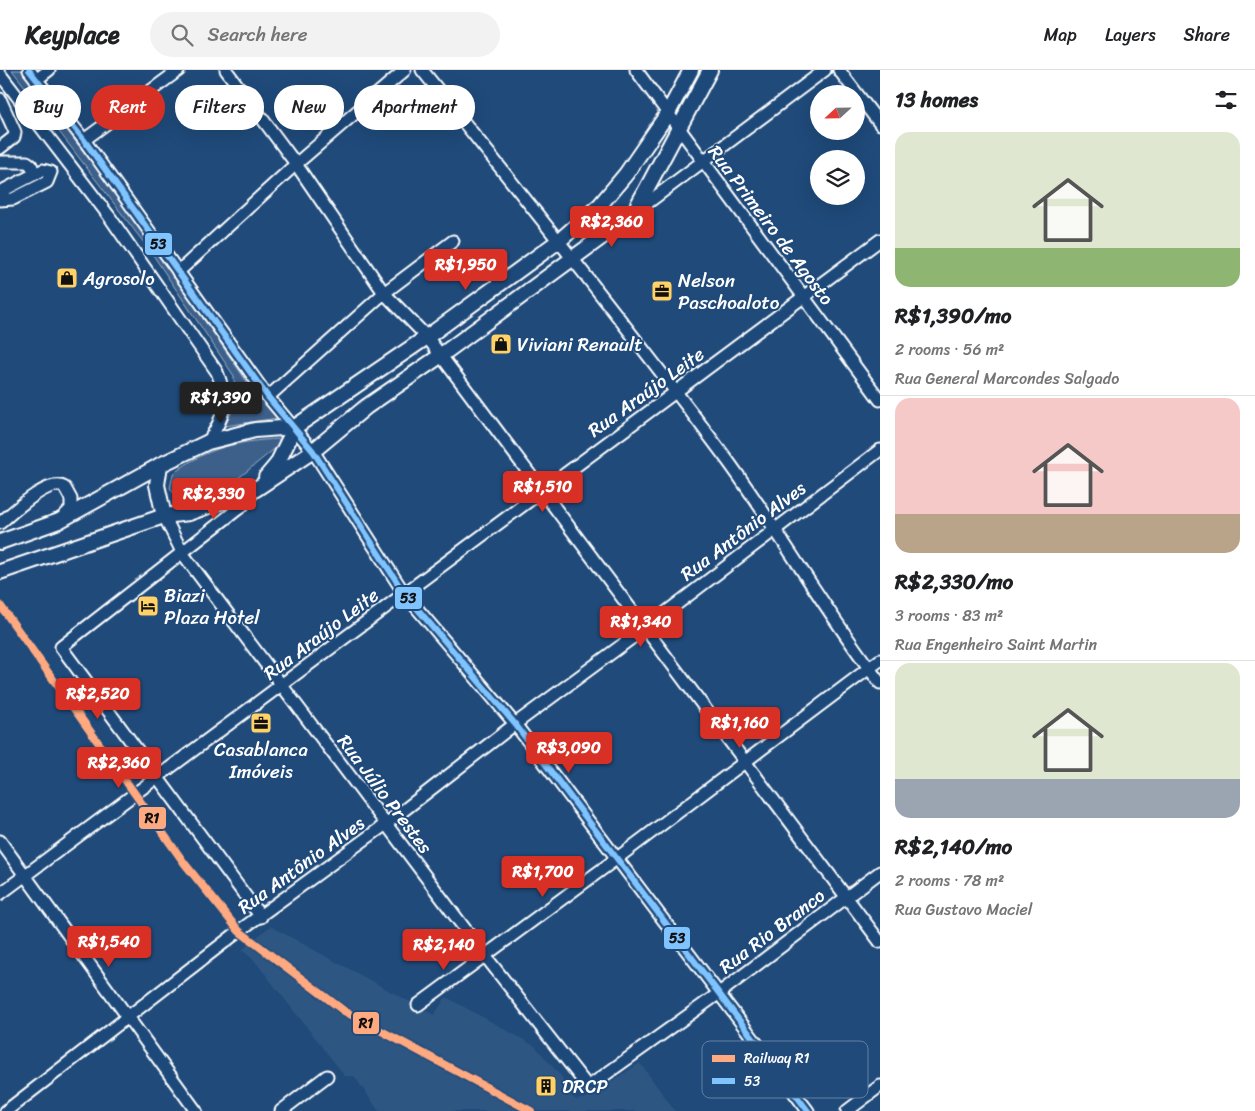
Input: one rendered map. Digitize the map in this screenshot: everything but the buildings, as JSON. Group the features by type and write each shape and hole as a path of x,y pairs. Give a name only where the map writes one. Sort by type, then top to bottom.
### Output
{"main road":[{"path":"256,489 277,464 295,427 427,337 560,240 600,205 621,180 668,113 691,70"},
{"path":"0,572 164,516 190,513 256,489 313,451 366,407 440,356 633,214 710,70"},
{"path":"0,542 59,521 160,465 208,442 255,430 295,427"},
{"path":"160,465 157,485 164,516"}],"street":[{"path":"28,70 84,140 268,397 295,427 313,451 404,593 515,724 754,1041"},
{"path":"36,80 50,70"},
{"path":"84,140 179,70"},
{"path":"226,70 296,164 384,293 427,337 880,942"},
{"path":"178,272 296,164 405,70"},
{"path":"422,70 560,240 675,393 775,528 880,684"},
{"name":"Rua Primeiro de Agosto","path":"636,70 668,113 678,130 880,400"},
{"path":"633,214 825,70"},
{"path":"839,70 880,124"},
{"path":"1,79 109,216 217,372 224,390 221,422 208,442"},
{"path":"0,99 15,132 14,137 0,148"},
{"path":"4,163 26,162 32,165 35,174"},
{"path":"0,199 66,162"},
{"path":"0,184 11,177 12,167 4,163"},
{"path":"0,192 43,170 50,172"},
{"name":"Rua Araújo Leite","path":"0,894 880,240"},
{"path":"268,397 384,293 453,241"},
{"name":"Rua Antônio Alves","path":"6,1111 386,824 515,724 880,450"},
{"path":"0,516 43,486 57,482 63,482 70,487 83,508"},
{"path":"0,523 41,490 62,485 71,498 72,505 59,521"},
{"path":"256,489 243,505 183,554 61,647 156,778 261,917"},
{"name":"Rua Júlio Prestes","path":"164,516 183,554 486,957 588,1087"},
{"path":"418,1005 616,860 880,660"},
{"path":"0,841 196,1111"},
{"name":"Rua Rio Branco","path":"588,1087 718,994 880,872"},
{"path":"281,1111 327,1076"},
{"path":"868,1095 880,1086"},
{"path":"798,1098 808,1111"},
{"path":"848,1111 865,1098"}],"shaded area":[{"path":"12,70 21,70 32,85 23,85"},
{"path":"58,130 67,130 133,217 252,389 277,418 225,426 235,405 234,376 151,252"},
{"path":"279,439 278,446 241,476 209,495 178,499 170,488 173,474 185,465 210,452 236,444"},
{"path":"270,926 434,1015 446,997 535,1046 572,1089 571,1096 576,1100 586,1098 640,1063 675,1111 379,1111 354,1076 345,1076 254,960 242,950"}],"rail line":[{"name":"R1","path":"0,605 185,864 239,931 344,1011 531,1111"}],"transit line":[{"name":"53","path":"29,70 84,140 268,397 313,451 404,593 515,724 755,1041"},
{"name":"53","path":"798,1098 808,1111"}],"place":[{"name":"Agrosolo","path":"67,278"},
{"name":"Nelson Paschoaloto","path":"662,291"},
{"name":"Viviani Renault","path":"501,344"},
{"name":"Biazi Plaza Hotel","path":"148,606"},
{"name":"Casablanca Imóveis","path":"261,723"},
{"name":"DRCP","path":"546,1086"}]}
